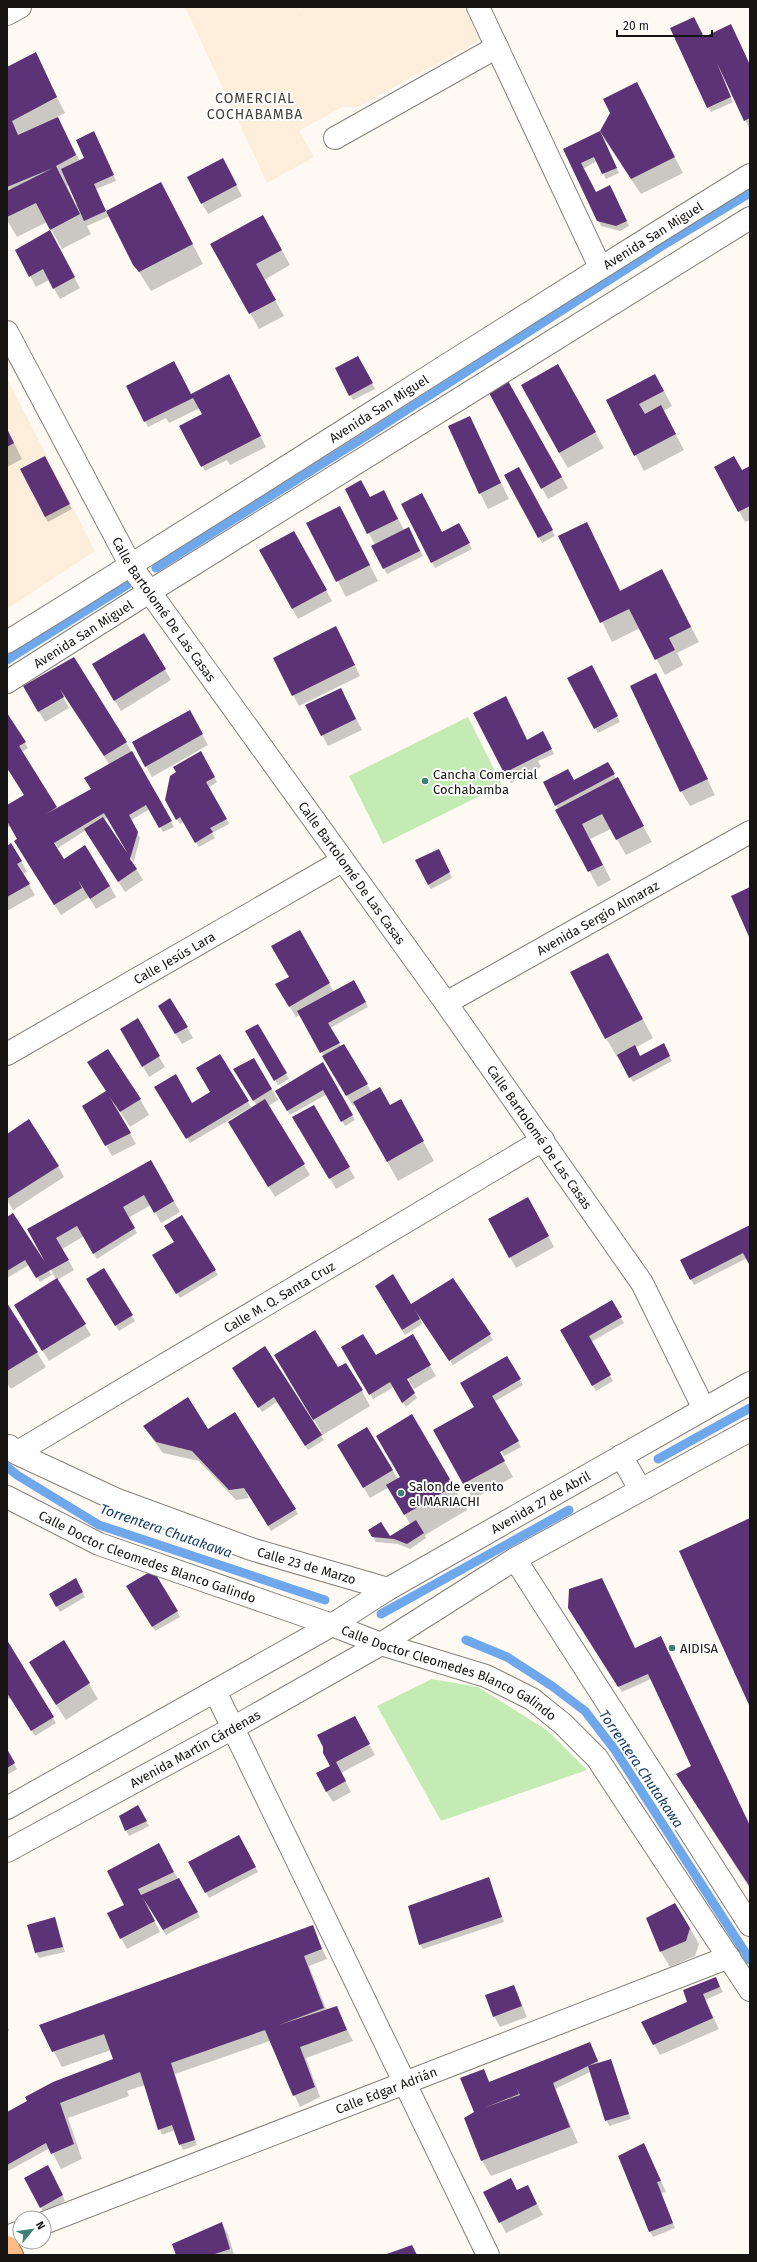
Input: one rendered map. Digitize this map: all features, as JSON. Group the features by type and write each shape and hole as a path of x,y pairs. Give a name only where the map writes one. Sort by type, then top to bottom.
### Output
{"main road":[{"path":"7,2247 12,2255"}],"street":[{"path":"7,14 20,7"},
{"path":"478,7 600,267"},
{"path":"335,138 497,47"},
{"name":"Avenida San Miguel","path":"7,642 131,566 600,267 750,175"},
{"name":"Avenida San Miguel","path":"7,682 750,218"},
{"name":"Calle Bartolomé De Las Casas","path":"7,332 131,566 342,861 446,1003 642,1283 704,1409"},
{"name":"Avenida Sergio Almaraz","path":"446,1003 750,832"},
{"name":"Calle Jesús Lara","path":"7,1054 342,861"},
{"name":"Calle M. Q. Santa Cruz","path":"12,1449 542,1140"},
{"name":"Avenida 27 de Abril","path":"332,1625 388,1589 750,1383"},
{"path":"381,1644 515,1559 640,1489 750,1430"},
{"name":"Calle 23 de Marzo","path":"12,1449 115,1499 251,1548 388,1589"},
{"path":"621,1456 640,1489"},
{"name":"Calle Doctor Cleomedes Blanco Galindo","path":"7,1497 99,1544 332,1625 381,1644 486,1676 532,1699 563,1724 597,1758 750,1990"},
{"path":"515,1559 750,1925"},
{"path":"7,1808 332,1625"},
{"name":"Avenida Martín Cárdenas","path":"7,1851 234,1728 381,1644"},
{"path":"215,1691 488,2255"},
{"name":"Calle Edgar Adrián","path":"52,2220 729,1958"}],"shaded area":[{"path":"185,7 298,7 299,9 303,7 464,7 480,40 358,107 342,107 299,131 314,157 267,183"},
{"path":"7,378 95,551 7,609"}],"green space":[{"name":"Cancha Comercial Cochabamba","path":"468,717 502,785 383,844 349,776"},
{"path":"432,1679 478,1687 548,1731 587,1770 441,1821 377,1706"}],"building":[{"path":"694,17 704,37 731,24 750,65 750,118 744,121 717,63 731,97 707,108 670,28"},
{"path":"36,52 57,97 12,121 18,135 58,117 76,155 56,166 80,214 50,230 36,203 7,217 7,191 53,168 7,187 7,67"},
{"path":"637,82 675,157 631,179 600,131 610,113 603,99"},
{"path":"94,131 114,175 94,184 106,211 84,221 61,169 84,158 76,140"},
{"path":"600,131 617,168 602,174 594,157 581,163 596,192 610,185 627,221 616,226 597,221 563,149"},
{"path":"223,158 237,185 201,204 187,177"},
{"path":"161,182 193,244 139,272 133,265 106,211"},
{"path":"263,215 282,250 256,264 276,300 249,314 210,244"},
{"path":"50,230 75,277 53,289 43,269 29,277 15,250"},
{"path":"358,356 373,383 349,396 335,368"},
{"path":"174,361 191,394 229,374 261,436 201,467 179,426 202,414 193,398 144,422 126,386"},
{"path":"558,364 596,432 559,453 521,385"},
{"path":"655,374 664,391 639,404 645,414 661,405 676,434 634,456 606,400"},
{"path":"508,381 562,477 541,489 488,391"},
{"path":"470,416 501,483 479,494 448,426"},
{"path":"7,429 14,443 7,447"},
{"path":"45,456 70,504 45,517 20,469"},
{"path":"734,456 742,470 750,466 750,506 738,512 714,467"},
{"path":"519,467 553,530 538,538 504,475"},
{"path":"361,480 370,497 384,490 398,519 367,534 345,489"},
{"path":"422,493 442,532 459,523 470,543 431,563 401,504"},
{"path":"340,506 370,565 336,582 306,523"},
{"path":"587,522 620,591 662,569 691,627 669,638 675,650 655,660 629,609 600,623 558,536"},
{"path":"409,527 420,551 383,569 371,546"},
{"path":"294,531 327,590 292,609 259,550"},
{"path":"336,626 355,665 292,696 273,658"},
{"path":"144,633 166,669 114,701 92,664"},
{"path":"74,657 127,742 104,756 60,689 64,697 38,712 23,686"},
{"path":"592,665 618,716 594,729 567,678"},
{"path":"656,673 708,779 680,792 630,686"},
{"path":"341,688 356,719 321,736 305,705"},
{"path":"506,696 527,740 543,731 552,749 504,773 473,713"},
{"path":"190,710 203,734 145,767 132,742"},
{"path":"7,713 26,742 19,746 57,807 46,814 91,789 84,778 132,751 172,821 159,828 146,805 129,815 138,832 130,859 137,869 118,882 84,829 103,817 128,854 104,813 54,843 64,859 85,845 110,886 90,899 78,880 82,888 54,905 14,841 17,839 7,821 7,805 24,795 7,768"},
{"path":"201,751 215,777 206,782 227,819 210,828 213,832 195,843 180,817 176,820 165,800 170,776 176,772 173,767"},
{"path":"608,762 615,774 555,806 543,782 568,769 574,780"},
{"path":"618,777 644,826 616,840 602,814 582,824 603,865 588,872 555,810"},
{"path":"11,843 22,861 17,864 30,884 7,897 7,846"},
{"path":"439,849 450,872 428,885 415,860"},
{"path":"750,887 750,939 731,896"},
{"path":"300,930 330,983 289,1007 275,984 289,977 271,946"},
{"path":"608,953 643,1019 605,1039 570,972"},
{"path":"354,980 366,1002 328,1023 340,1043 320,1053 297,1011"},
{"path":"170,998 188,1027 175,1034 158,1006"},
{"path":"138,1018 160,1056 142,1067 120,1029"},
{"path":"258,1024 287,1073 274,1081 245,1031"},
{"path":"664,1043 670,1056 629,1078 617,1055 635,1045 640,1056"},
{"path":"344,1044 368,1084 346,1096 322,1056"},
{"path":"108,1049 141,1099 120,1112 109,1096 131,1133 105,1146 82,1106 106,1091 87,1062"},
{"path":"220,1054 249,1101 186,1139 154,1087 176,1074 192,1103 210,1092 196,1068"},
{"path":"254,1058 272,1089 253,1101 233,1069"},
{"path":"323,1062 353,1115 341,1122 323,1090 287,1111 275,1091"},
{"path":"380,1087 390,1105 401,1099 424,1141 387,1162 353,1102"},
{"path":"265,1099 305,1164 268,1187 228,1122"},
{"path":"314,1105 350,1167 329,1179 292,1117"},
{"path":"29,1119 59,1166 7,1199 7,1134"},
{"path":"151,1160 174,1201 154,1213 144,1195 123,1207 135,1228 93,1254 77,1226 56,1238 69,1260 36,1278 25,1260 7,1271 7,1217 13,1213 45,1262 27,1229"},
{"path":"528,1197 549,1236 509,1258 488,1219"},
{"path":"182,1215 216,1270 176,1294 152,1255 174,1242 164,1226"},
{"path":"750,1225 750,1266 743,1253 690,1280 680,1260"},
{"path":"104,1268 133,1315 115,1326 86,1279"},
{"path":"393,1274 411,1304 453,1278 491,1334 449,1361 415,1310 420,1319 402,1330 375,1286"},
{"path":"57,1278 86,1324 42,1351 14,1305"},
{"path":"612,1300 622,1317 589,1336 611,1375 592,1386 560,1330"},
{"path":"7,1303 38,1352 7,1371"},
{"path":"315,1330 338,1367 346,1363 363,1390 313,1420 274,1355"},
{"path":"363,1334 376,1355 413,1334 431,1365 407,1379 415,1393 402,1403 390,1382 369,1395 341,1347"},
{"path":"265,1346 322,1435 305,1446 274,1397 258,1408 232,1368"},
{"path":"507,1356 521,1379 492,1396 519,1441 500,1452 505,1461 463,1484 433,1430 474,1407 460,1383"},
{"path":"188,1397 208,1429 235,1412 296,1509 268,1526 244,1488 229,1490 192,1451 156,1442 143,1426"},
{"path":"412,1414 454,1486 404,1515 386,1485 400,1477 376,1436"},
{"path":"367,1427 393,1470 363,1488 337,1445"},
{"path":"750,1518 750,1707 679,1551"},
{"path":"416,1520 424,1533 407,1544 394,1539 372,1537 368,1530 381,1522 390,1536"},
{"path":"153,1570 178,1611 152,1627 126,1586"},
{"path":"76,1578 83,1592 56,1607 49,1594"},
{"path":"602,1578 635,1648 661,1636 750,1826 750,1887 676,1774 691,1766 648,1674 618,1687 568,1608 569,1589"},
{"path":"7,1640 54,1717 31,1731 7,1693"},
{"path":"64,1640 90,1683 56,1705 29,1662"},
{"path":"355,1716 370,1744 336,1762 346,1781 326,1792 316,1773 330,1766 323,1753 323,1747 317,1735"},
{"path":"7,1749 15,1763 7,1768"},
{"path":"138,1805 147,1821 125,1831 119,1816"},
{"path":"239,1835 256,1867 205,1893 188,1862"},
{"path":"159,1843 174,1872 138,1889 141,1895 179,1878 198,1912 163,1930 143,1898 155,1921 120,1939 107,1913 124,1905 107,1871"},
{"path":"489,1877 502,1917 419,1945 408,1906"},
{"path":"675,1903 690,1928 686,1941 660,1952 646,1918"},
{"path":"55,1917 63,1947 35,1953 27,1925"},
{"path":"313,1925 322,1949 304,1956 324,2008 279,2025 337,2006 347,2030 300,2047 315,2087 293,2096 265,2030 171,2063 195,2140 179,2145 172,2125 158,2130 140,2072 60,2103 74,2144 51,2154 46,2143 7,2165 7,2112 27,2101 25,2097 53,2082 113,2059 104,2034 52,2052 39,2025"},
{"path":"716,1977 720,1987 703,1994 713,2018 653,2045 641,2022 687,2002 683,1990"},
{"path":"514,1985 522,2006 493,2017 485,1995"},
{"path":"590,2042 598,2061 553,2083 570,2127 481,2161 464,2118 474,2112 460,2078 484,2069 489,2082","holes":["516,2087 520,2095 484,2108 519,2094"]},
{"path":"611,2059 629,2114 605,2121 588,2066"},
{"path":"644,2143 661,2181 657,2182 673,2223 649,2232 618,2156"},
{"path":"48,2165 63,2195 40,2208 24,2178"},
{"path":"511,2178 517,2190 528,2185 537,2204 499,2223 483,2192"},
{"path":"222,2222 230,2249 212,2255 176,2255 172,2244"},
{"path":"412,2245 417,2255 384,2255"}],"waterway":[{"path":"156,568 363,438 662,246 750,193"},
{"path":"7,660 127,585"},
{"path":"658,1459 750,1408"},
{"name":"Torrentera Chutakawa","path":"7,1467 17,1475 99,1525 325,1600"},
{"path":"381,1614 569,1510"},
{"name":"Torrentera Chutakawa","path":"466,1640 507,1657 552,1686 585,1711 615,1750 750,1960"}],"place":[{"name":"Cancha Comercial Cochabamba","path":"425,781"},
{"name":"Salon de evento el MARIACHI","path":"401,1493"},
{"name":"AIDISA","path":"672,1648"}],"district":[{"name":"COMERCIAL COCHABAMBA","path":"255,106"}]}
